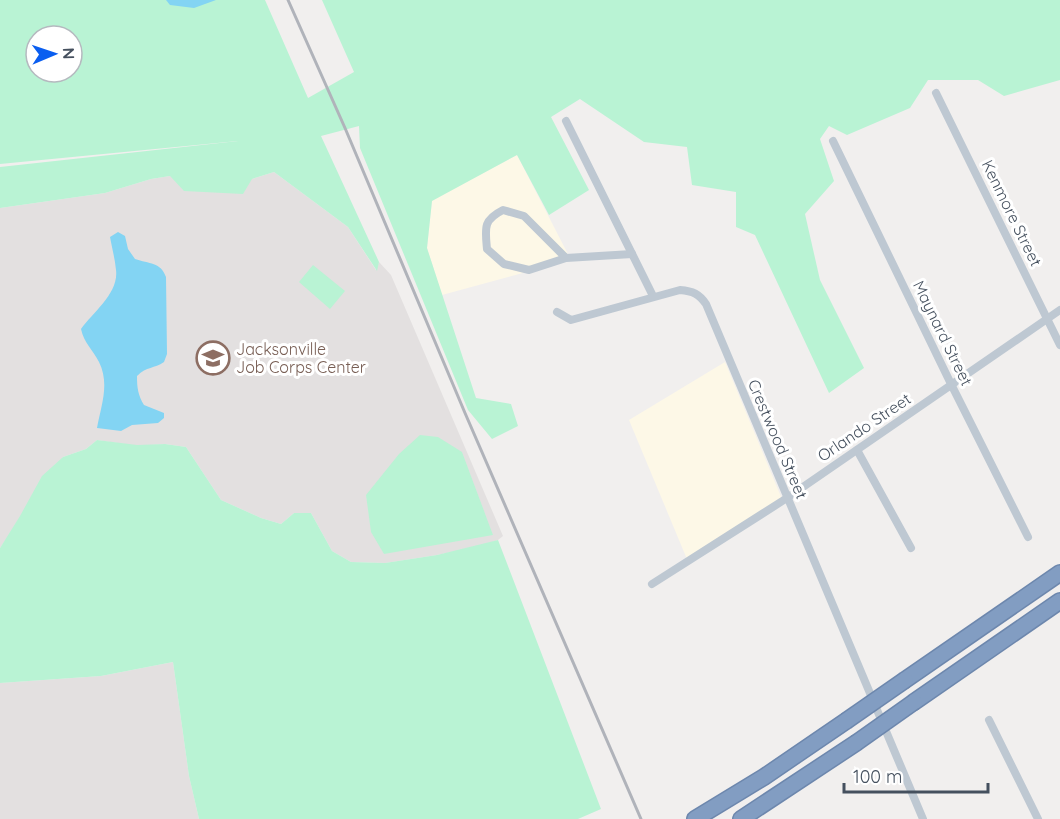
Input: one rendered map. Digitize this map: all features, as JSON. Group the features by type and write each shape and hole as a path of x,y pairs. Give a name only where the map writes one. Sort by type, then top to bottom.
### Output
{"highway":[{"path":"694,819 764,777 1060,573"},
{"path":"741,819 856,743 1060,601"}],"street":[{"name":"Kenmore Street","path":"936,93 1060,345"},
{"path":"566,121 653,296"},
{"name":"Maynard Street","path":"833,141 1028,537"},
{"path":"566,258 524,216 503,210 493,215 487,222 487,249 504,264 529,270 566,258 632,254"},
{"name":"Crestwood Street","path":"557,312 571,320 680,290 700,295 706,304 923,819"},
{"name":"Orlando Street","path":"652,584 787,498 1060,310"},
{"path":"857,450 911,548"},
{"path":"989,720 1038,819"}],"shaded area":[{"path":"517,155 571,260 442,295 427,248 432,200"},
{"name":"Jacksonville Job Corps Center","path":"274,172 348,227 376,270 379,262 391,275 503,536 481,546 437,555 385,563 351,562 332,551 311,513 294,513 281,524 261,518 221,500 186,447 165,444 137,446 97,440 86,449 63,457 0,548 0,208 105,193 151,179 170,176 252,179"},
{"path":"725,362 784,504 689,564 629,420"},
{"path":"173,662 189,776 199,819 0,819 0,683 101,676"}],"green space":[{"path":"0,0 265,0 308,98 354,72 322,0 1060,0 1060,80 1004,96 978,80 928,80 910,108 847,135 829,126 820,139 834,181 805,214 820,280 864,368 829,393 755,235 736,227 736,192 692,185 687,147 644,142 580,99 551,117 589,190 549,215 517,155 432,201 427,248 476,398 511,404 518,426 492,439 468,410 360,148 359,126 321,136 379,262 377,271 348,227 274,172 252,179 243,194 184,191 170,176 151,179 105,193 0,208 0,167 238,141 0,164"},
{"path":"313,265 345,291 330,309 299,282"},
{"path":"420,435 438,437 462,452 493,535 384,554 371,532 366,495 399,454"},
{"path":"97,440 137,445 165,444 186,447 221,500 261,518 281,524 294,513 311,513 332,551 351,562 385,563 437,555 498,540 601,809 578,819 199,819 189,776 173,662 101,676 0,683 0,548 42,476 63,457 86,449"}],"water":[{"path":"166,0 216,0 194,8 170,5"},
{"path":"118,232 125,236 128,249 135,259 158,266 166,277 167,354 164,362 137,376 138,391 144,405 164,413 164,418 158,423 132,425 121,431 97,428 104,395 104,378 99,362 86,342 81,329 104,302 113,287 116,270 110,237"}],"railway":[{"path":"288,0 641,819"}],"place":[{"name":"Jacksonville Job Corps Center","path":"213,358"}]}
